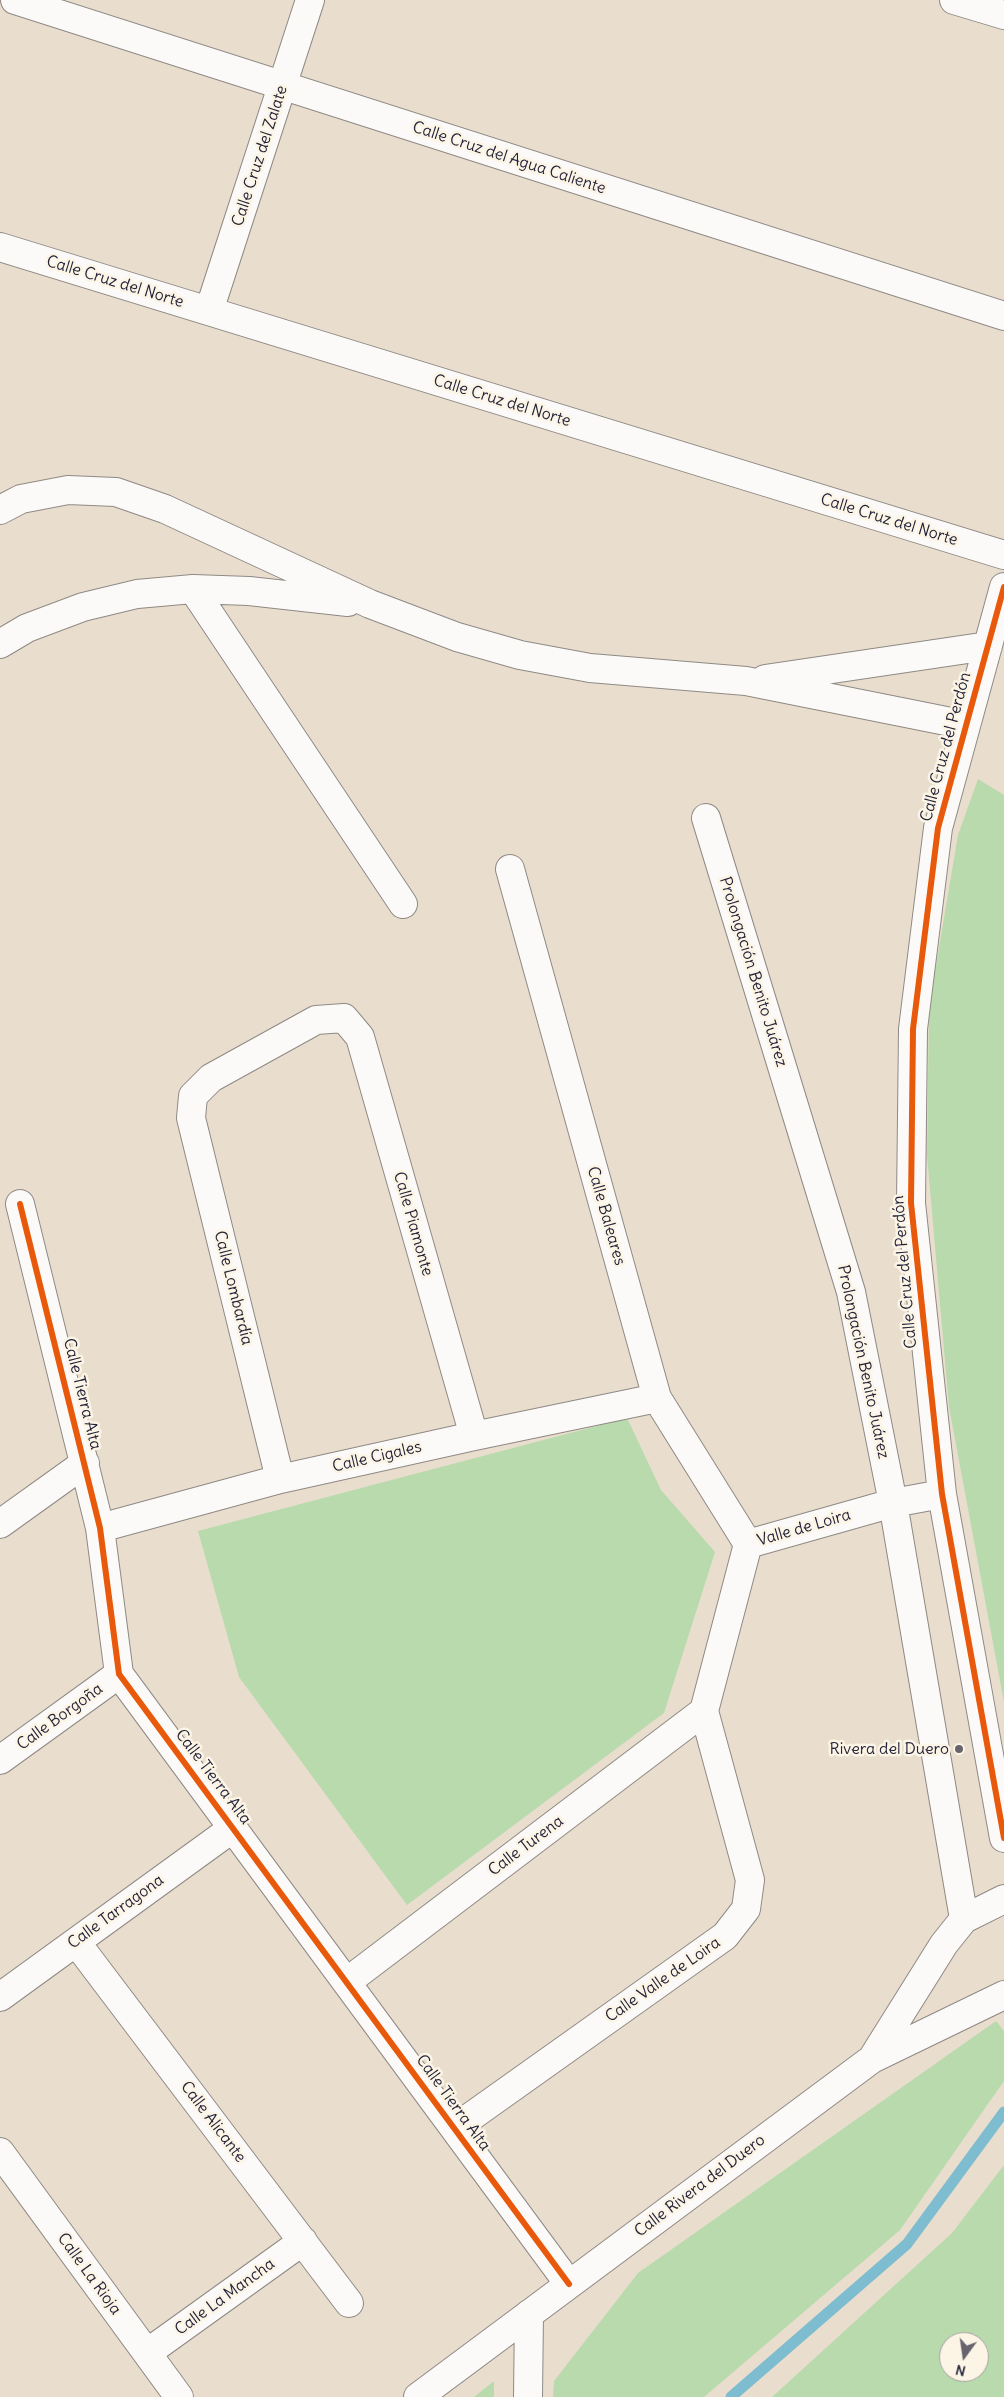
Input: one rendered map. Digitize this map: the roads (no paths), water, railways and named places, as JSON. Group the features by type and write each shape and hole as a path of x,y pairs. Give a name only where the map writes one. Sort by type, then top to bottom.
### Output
{"street":[{"name":"Calle Cruz del Agua Caliente","path":"15,0 1004,316"},
{"name":"Calle Cruz del Zalate","path":"209,311 310,0"},
{"path":"954,0 1004,15"},
{"name":"Calle Cruz del Norte","path":"0,247 1004,555"},
{"path":"0,510 21,499 68,490 116,492 165,509 370,604 457,637 520,655 590,668 746,681 966,725"},
{"name":"Calle Cruz del Perdón","path":"1004,587 938,828 913,1029 910,1203 942,1494 1004,1838"},
{"path":"0,644 27,628 83,607 138,594 193,589 249,591 370,604"},
{"path":"193,589 402,904"},
{"path":"746,681 988,646"},
{"name":"Prolongación Benito Juárez","path":"706,818 851,1292 893,1503 964,1919"},
{"name":"Calle Baleares","path":"510,869 657,1398 748,1544"},
{"name":"Calle Piamonte","path":"193,1096 211,1078 316,1020 344,1018 360,1037 474,1436"},
{"name":"Calle Lombardía","path":"193,1096 191,1118 280,1479"},
{"name":"Calle Tierra Alta","path":"20,1204 100,1528 119,1674 348,1981 569,2284"},
{"name":"Calle Cigales","path":"100,1528 280,1479 657,1398"},
{"path":"3,1516 85,1463"},
{"name":"Valle de Loira","path":"704,1711 748,1544 893,1503 942,1494"},
{"name":"Calle Borgoña","path":"0,1760 119,1674"},
{"name":"Calle Turena","path":"348,1981 704,1711"},
{"name":"Calle Valle de Loira","path":"455,2128 725,1936 746,1909 750,1880 704,1711"},
{"name":"Calle Tarragona","path":"0,1997 233,1828"},
{"name":"Calle Rivera del Duero","path":"872,2058 944,1944 964,1919 1004,1898"},
{"name":"Calle Alicante","path":"76,1942 349,2303"},
{"name":"Calle Rivera del Duero","path":"418,2397 872,2058 1004,1995"},
{"name":"Calle La Rioja","path":"0,2152 179,2397"},
{"name":"Calle La Mancha","path":"147,2353 303,2241"},
{"path":"528,2397 529,2314"}],"waterway":[{"path":"731,2397 907,2244 1004,2112"}],"place":[{"name":"Rivera del Duero","path":"959,1749"}]}
